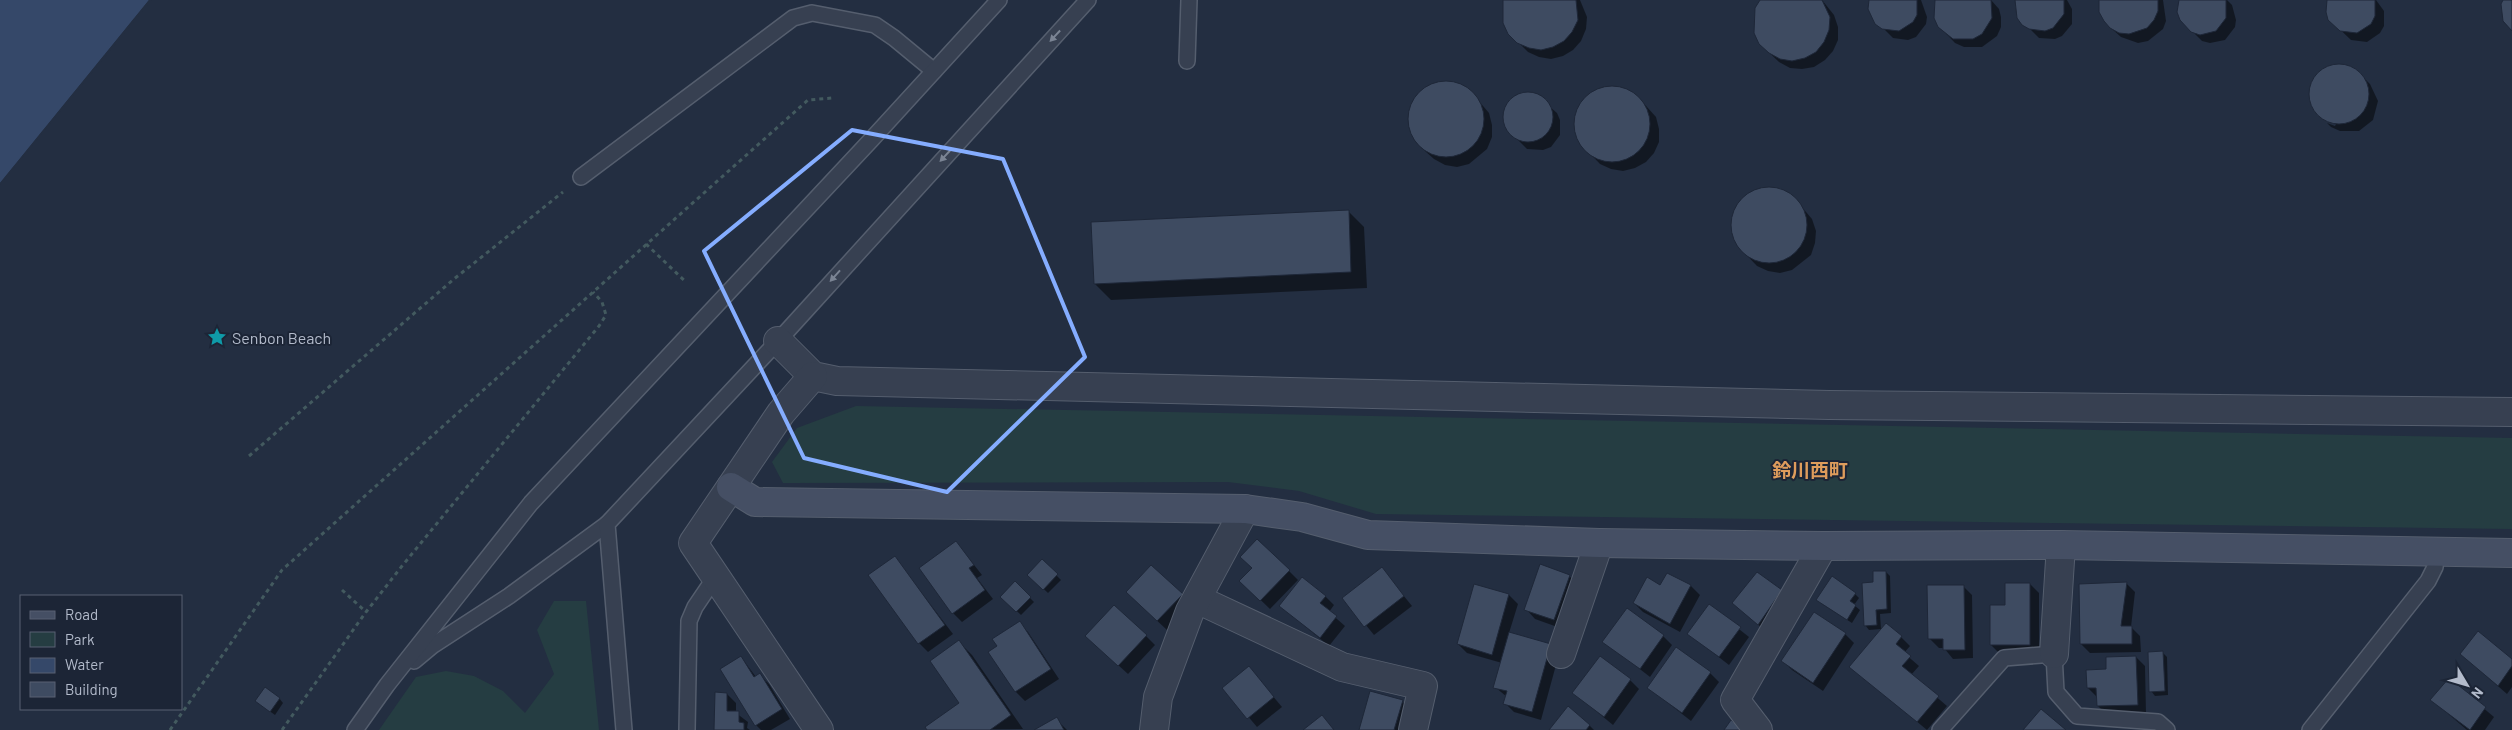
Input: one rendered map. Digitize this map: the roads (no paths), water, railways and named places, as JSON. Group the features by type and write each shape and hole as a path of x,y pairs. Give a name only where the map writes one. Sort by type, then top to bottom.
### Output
{"street":[{"path":"778,341 813,376 837,381 1829,404 2512,412"},
{"path":"813,376 781,413 693,543 819,730"},
{"path":"731,487 755,502 1245,509 1302,517 1368,535 1600,543 1823,546 2061,545 2512,553"},
{"path":"1154,730 1158,697 1190,611 1245,509"},
{"path":"1561,654 1600,543"},
{"path":"2054,654 2061,545"},
{"path":"1758,730 1735,700 1823,546"},
{"path":"1197,599 1342,667 1423,686 1413,730"}],"lane":[{"path":"355,730 387,685 531,503 999,0"},
{"path":"387,685 432,646 509,596 606,524 778,341 1088,0"},
{"path":"1186,62 1188,0"},
{"path":"582,177 793,18 812,13 876,25 934,71"},
{"path":"606,524 624,730"},
{"path":"2310,730 2428,581 2435,567 2437,551"},
{"path":"687,730 689,621 695,607 716,576"},
{"path":"1940,730 2004,658 2054,654 2056,692 2076,716 2158,722 2167,730"}],"water":[{"path":"0,0 149,0 0,183"}],"place":[{"name":"Senbon Beach","path":"217,337"}],"district":[{"name":"鈴川西町","path":"1810,469"}]}
